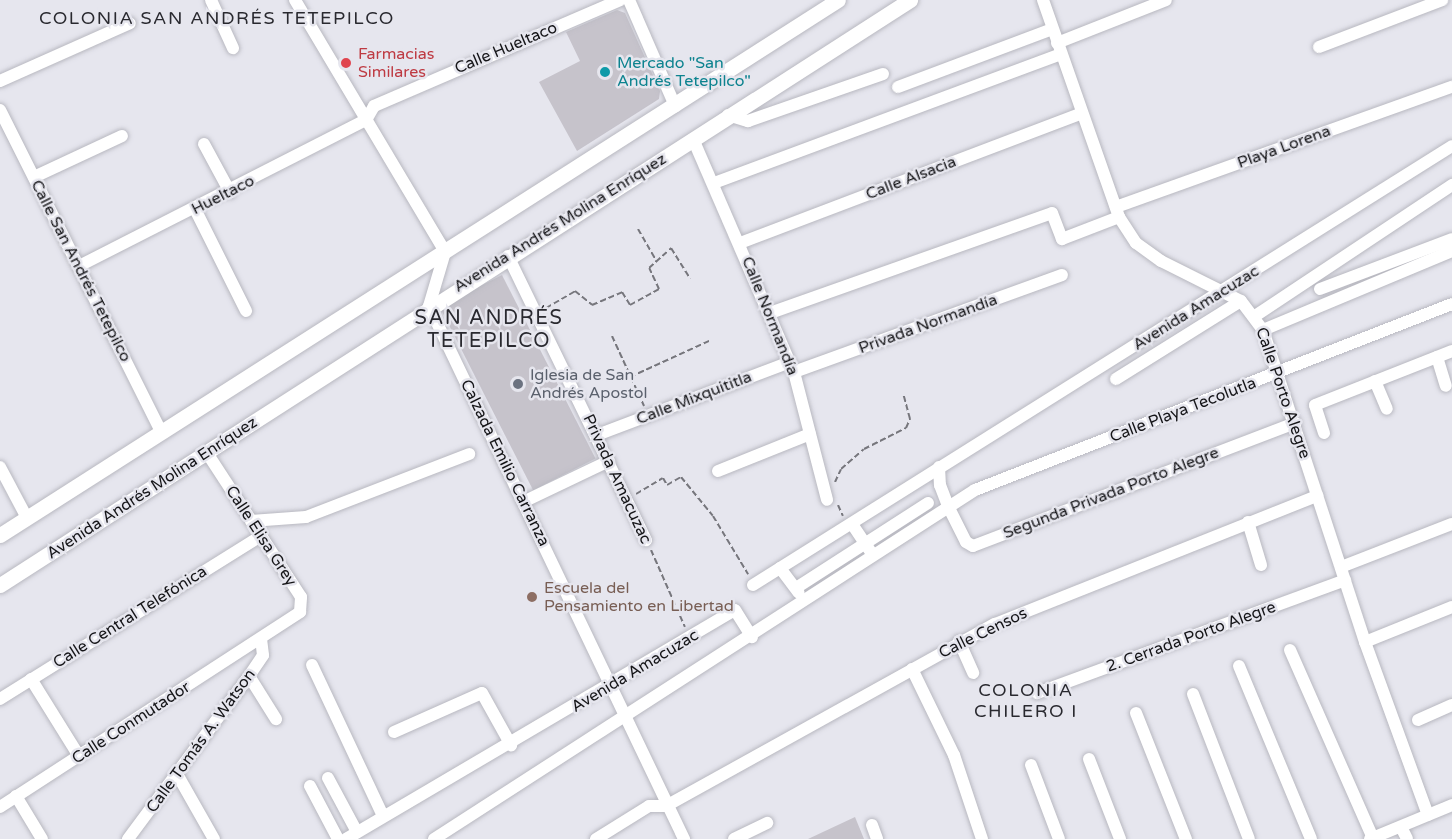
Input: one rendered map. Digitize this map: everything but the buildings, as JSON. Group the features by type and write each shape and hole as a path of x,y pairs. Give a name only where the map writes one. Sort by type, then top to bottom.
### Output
{"main road":[{"path":"0,535 838,0"},
{"name":"Avenida Andrés Molina Enríquez","path":"0,585 207,453 429,306 910,0"}],"street":[{"path":"211,0 233,48"},
{"path":"296,0 445,252 429,306"},
{"name":"Calle Hueltaco","path":"366,120 374,106 620,0"},
{"path":"629,0 675,106"},
{"name":"Calle Porto Alegre","path":"1043,0 1118,212 1137,243 1161,261 1241,301 1255,316 1263,330 1365,642 1428,815"},
{"path":"714,183 1059,48 1166,0"},
{"path":"1319,47 1442,0"},
{"path":"0,81 130,23"},
{"path":"898,87 1052,29"},
{"path":"728,115 748,121 883,74"},
{"name":"Playa Lorena","path":"770,313 1052,213 1062,239 1118,212 1452,87"},
{"name":"Calle San Andrés Tetepilco","path":"0,110 161,432"},
{"name":"Calle Alsacia","path":"740,243 1082,112"},
{"name":"Hueltaco","path":"79,266 230,192 366,120"},
{"path":"34,177 122,136"},
{"name":"Calle Normandía","path":"693,139 792,367 831,500"},
{"path":"204,144 230,192"},
{"name":"Avenida Amacuzac","path":"753,585 1452,146"},
{"path":"1255,316 1452,185"},
{"path":"195,209 246,311"},
{"path":"1320,289 1452,238"},
{"path":"1263,330 1452,251"},
{"name":"Privada Amacuzac","path":"508,256 538,312 646,540"},
{"name":"Privada Normandía","path":"792,367 1062,275"},
{"path":"1116,379 1241,301"},
{"name":"Calle Playa Tecolutla","path":"948,506 975,490 1279,374 1452,304"},
{"name":"Calzada Emilio Carranza","path":"429,306 525,501 609,688 684,839"},
{"path":"1324,433 1315,405 1452,351"},
{"path":"1437,357 1446,386"},
{"name":"Calle Mixquititla","path":"597,435 648,414 792,367"},
{"path":"1375,381 1387,409"},
{"name":"Segunda Privada Porto Alegre","path":"948,506 966,542 972,546 1295,423"},
{"path":"718,471 810,434"},
{"name":"Calle Elisa Grey","path":"207,453 251,520 302,605 293,618 261,639"},
{"path":"251,520 306,517 468,454"},
{"path":"525,501 609,461"},
{"path":"0,467 27,518"},
{"path":"939,467 940,485 948,506"},
{"name":"Calle Censos","path":"596,839 649,806 666,806 959,641 1248,522 1317,496"},
{"path":"796,588 927,503"},
{"name":"Avenida Amacuzac","path":"434,839 805,603 948,506"},
{"path":"1248,522 1261,565"},
{"path":"852,524 874,557"},
{"path":"1341,567 1452,524"},
{"name":"Calle Central Telefónica","path":"0,699 261,536"},
{"path":"780,568 805,603"},
{"name":"2. Cerrada Porto Alegre","path":"1037,693 1345,580"},
{"path":"1365,642 1452,607"},
{"name":"Avenida Amacuzac","path":"351,836 609,688 735,610 752,637"},
{"name":"Calle Tomás A. Watson","path":"128,839 249,676 262,655 261,639"},
{"name":"Calle Conmutador","path":"0,807 261,639"},
{"path":"959,641 973,673"},
{"path":"1290,650 1372,838 1452,805"},
{"path":"312,664 383,816"},
{"path":"1239,666 1311,839"},
{"path":"912,669 954,755 981,839"},
{"path":"249,676 276,719"},
{"path":"31,679 79,756"},
{"path":"394,732 482,693 511,745"},
{"path":"1193,694 1249,839"},
{"path":"1418,720 1452,705"},
{"path":"1136,713 1186,839"},
{"path":"1089,759 1120,839"},
{"path":"1031,765 1059,839"},
{"path":"177,774 214,839"},
{"path":"328,778 351,836"},
{"path":"310,786 338,839"},
{"path":"16,796 42,839"},
{"path":"734,839 767,823"},
{"path":"872,825 877,839"},
{"path":"1401,827 1407,839"}],"path":[{"path":"638,229 656,260"},
{"path":"538,312 575,291 591,305 622,292 630,305 659,289 649,268 670,248 690,278"},
{"path":"612,336 648,414"},
{"path":"630,377 709,341"},
{"path":"832,489 841,469 864,449 906,428 910,419 904,396"},
{"path":"628,498 663,478 667,485 681,477 733,545 753,585"},
{"path":"831,500 844,518 852,524"},
{"name":"Privada Amacuzac","path":"646,540 690,639"}],"place":[{"name":"Farmacias Similares","path":"346,63"},
{"name":"Mercado \"San Andrés Tetepilco\"","path":"605,72"},
{"name":"Iglesia de San Andrés Apostol","path":"518,384"},
{"name":"Escuela del Pensamiento en Libertad","path":"532,597"}],"district":[{"name":"COLONIA SAN ANDRÉS TETEPILCO","path":"217,18"},
{"name":"SAN ANDRÉS TETEPILCO","path":"489,330"},
{"name":"COLONIA CHILERO I","path":"1026,701"}]}
